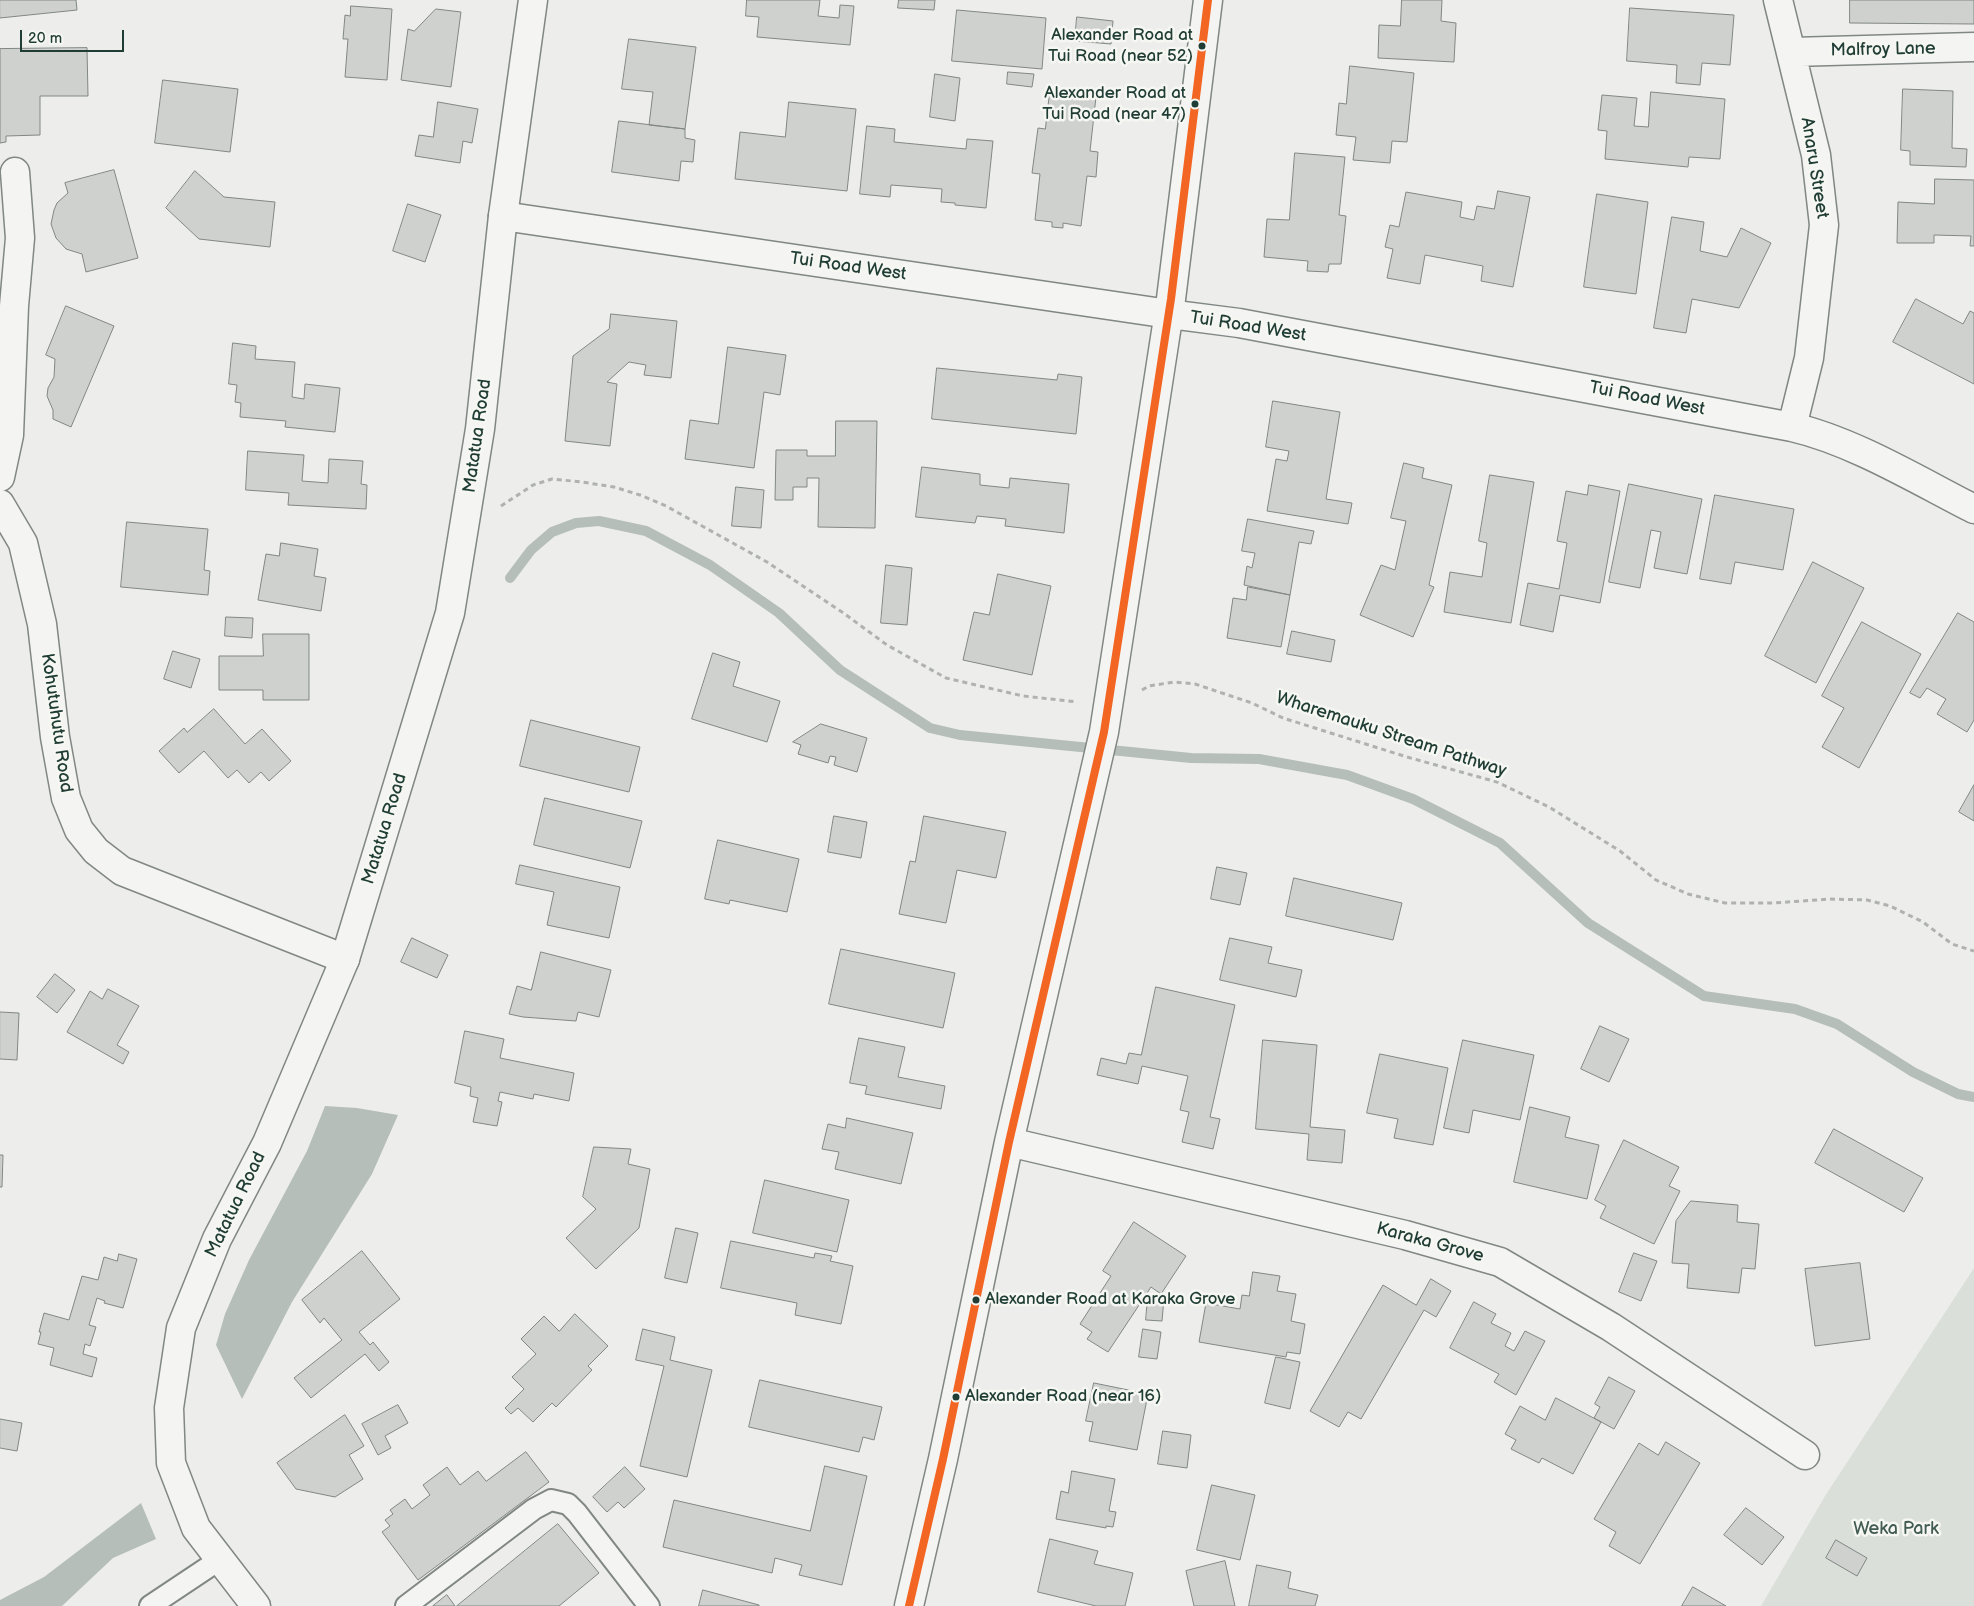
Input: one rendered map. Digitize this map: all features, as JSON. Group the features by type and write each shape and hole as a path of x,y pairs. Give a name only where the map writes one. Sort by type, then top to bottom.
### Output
{"street":[{"name":"Matatua Road","path":"256,1606 196,1528 171,1463 169,1408 181,1328 217,1239 267,1142 345,959 450,612 480,428 503,216 533,0"},
{"path":"909,1606 943,1459 1009,1142 1104,732 1169,314 1208,0"},
{"name":"Anaru Street","path":"1778,0 1816,155 1824,225 1808,358 1792,427"},
{"name":"Malfroy Lane","path":"1792,52 1974,47"},
{"path":"0,477 10,436 14,306 20,238 15,172"},
{"name":"Tui Road West","path":"503,216 1239,323 1792,427 1817,433 1850,446 1974,509"},
{"name":"Kohutuhutu Road","path":"0,504 23,543 42,624 54,736 66,798 79,830 96,851 122,872 345,959"},
{"name":"Karaka Grove","path":"1009,1142 1405,1235 1500,1262 1611,1327 1806,1455"}],"lane":[{"path":"406,1606 534,1509 551,1500 568,1504 577,1513 649,1606"},
{"path":"150,1606 220,1560"}],"path":[{"name":"Wharemauku Stream Pathway","path":"468,503 500,506 533,485 552,479 614,487 666,506 767,562 842,612 887,645 946,678 1005,693 1055,700 1108,704 1128,700 1149,686 1174,682 1195,684 1252,703 1284,718 1407,757 1497,782 1549,808 1620,851 1656,880 1688,894 1725,903 1773,903 1830,899 1867,900 1890,906 1923,922 1952,944 1974,951"}],"green space":[{"name":"Weka Park","path":"1974,1268 1974,1606 1761,1606 1825,1496"}],"shaded area":[{"path":"325,1106 357,1108 398,1115 372,1174 292,1302 242,1399 216,1345 225,1314 249,1260 307,1151"},
{"path":"141,1503 156,1539 113,1558 62,1606 0,1606 0,1600 44,1577"}],"building":[{"path":"0,0 76,0 77,10 0,18"},
{"path":"747,0 820,0 818,16 839,18 840,5 854,6 850,45 757,37 759,17 746,16"},
{"path":"899,0 935,0 934,10 898,8"},
{"path":"1402,0 1442,0 1441,21 1456,23 1454,62 1378,58 1379,25 1400,26"},
{"path":"1850,0 1974,0 1974,24 1850,23"},
{"path":"351,6 392,9 387,80 345,77 348,39 343,39 345,15 350,16"},
{"path":"1630,8 1734,15 1730,65 1702,63 1700,85 1676,83 1677,65 1627,61"},
{"path":"436,9 461,12 451,87 401,80 408,29 414,31"},
{"path":"957,10 1046,18 1042,69 952,61"},
{"path":"1077,17 1113,21 1111,44 1075,41"},
{"path":"629,39 696,47 685,129 649,125 653,92 622,89"},
{"path":"87,48 88,96 40,96 40,135 6,136 6,142 0,143 0,49"},
{"path":"1350,66 1414,73 1407,142 1392,141 1390,163 1353,160 1356,137 1336,135 1339,103 1346,104"},
{"path":"1008,72 1034,74 1032,87 1007,84"},
{"path":"935,74 960,78 955,121 930,117"},
{"path":"163,80 238,89 230,152 155,143"},
{"path":"1903,89 1953,91 1952,148 1967,149 1966,167 1910,165 1910,151 1901,150"},
{"path":"1050,92 1096,97 1090,151 1098,152 1096,177 1087,176 1081,226 1063,223 1063,228 1052,227 1052,222 1035,220 1040,174 1032,173 1038,128 1045,129"},
{"path":"1651,92 1725,99 1720,159 1689,157 1688,167 1605,159 1607,131 1598,130 1602,95 1637,98 1634,126 1648,127"},
{"path":"438,102 478,109 472,143 463,141 460,163 415,156 419,135 433,137"},
{"path":"789,102 856,109 847,191 735,179 740,132 785,137"},
{"path":"619,121 685,129 685,138 695,140 693,162 681,161 679,181 612,172"},
{"path":"867,126 895,129 894,142 966,149 967,139 993,141 986,208 941,202 942,189 891,185 890,197 860,194"},
{"path":"1295,153 1345,157 1339,215 1346,216 1341,264 1329,264 1328,272 1307,271 1308,261 1264,257 1267,219 1289,220"},
{"path":"114,170 138,258 86,272 82,254 66,249 56,238 51,224 54,210 57,203 68,193 65,183"},
{"path":"195,171 224,197 275,202 270,247 199,239 166,208"},
{"path":"1935,179 1974,180 1974,246 1970,246 1971,236 1934,235 1934,243 1897,243 1898,202 1934,204"},
{"path":"1498,191 1530,197 1513,287 1481,281 1483,266 1425,255 1420,284 1387,278 1393,249 1385,247 1390,225 1399,227 1406,192 1462,202 1460,217 1474,220 1477,206 1494,209"},
{"path":"1597,194 1648,202 1636,294 1584,287"},
{"path":"408,204 441,215 425,262 393,251"},
{"path":"1672,217 1704,222 1700,251 1727,257 1741,228 1771,243 1739,308 1692,299 1686,333 1654,328"},
{"path":"1916,299 1963,324 1970,311 1974,313 1974,384 1893,342"},
{"path":"66,306 114,326 71,427 53,419 53,410 47,396 48,388 54,377 55,359 46,355"},
{"path":"611,314 677,321 671,378 644,375 646,365 629,362 607,382 617,384 610,446 565,441 573,356 609,329"},
{"path":"233,343 256,346 255,359 295,362 292,397 304,399 305,384 340,388 335,432 285,427 286,421 240,417 241,403 235,402 237,385 229,384"},
{"path":"728,347 786,355 780,395 764,392 754,468 685,459 690,420 718,424"},
{"path":"937,368 1057,380 1058,374 1082,377 1076,434 932,419"},
{"path":"1273,401 1340,412 1326,499 1352,503 1348,524 1267,511 1276,459 1287,461 1289,451 1266,447"},
{"path":"836,421 877,421 875,528 818,527 819,478 807,478 807,487 793,487 793,500 775,500 776,450 807,450 807,456 835,456"},
{"path":"248,451 304,455 302,481 328,483 329,459 363,461 361,484 367,485 366,509 288,505 289,493 246,490"},
{"path":"1404,463 1424,468 1422,478 1452,485 1429,585 1434,587 1413,637 1360,615 1381,565 1395,570 1406,521 1391,518"},
{"path":"922,467 980,474 980,485 1009,488 1010,478 1069,484 1064,533 1005,526 1006,519 977,516 975,523 916,517"},
{"path":"1490,475 1534,482 1511,623 1444,612 1450,572 1482,577 1487,543 1479,541"},
{"path":"1629,484 1702,499 1687,574 1654,568 1661,532 1651,530 1640,588 1609,582"},
{"path":"1589,485 1620,491 1600,603 1560,595 1553,632 1520,625 1528,583 1559,589 1567,543 1557,541 1566,491 1587,495"},
{"path":"736,487 764,490 761,528 732,526"},
{"path":"1715,495 1794,509 1783,570 1735,562 1731,584 1700,579"},
{"path":"1248,519 1314,531 1311,544 1299,542 1290,595 1244,585 1247,566 1252,568 1255,553 1242,551"},
{"path":"127,522 208,529 204,570 210,571 208,595 121,587"},
{"path":"281,543 318,549 314,576 326,578 321,611 258,600 266,554 279,556"},
{"path":"1813,562 1864,588 1816,683 1765,656"},
{"path":"886,565 912,568 907,625 881,623"},
{"path":"998,574 1051,586 1032,675 963,660 974,612 989,615"},
{"path":"1248,587 1290,595 1281,647 1227,638 1233,598 1246,600"},
{"path":"1958,613 1974,622 1974,720 1967,732 1937,714 1946,699 1927,688 1920,698 1910,693"},
{"path":"226,617 253,618 252,638 225,636"},
{"path":"1862,622 1921,654 1859,768 1822,747 1844,708 1822,696"},
{"path":"1292,631 1335,640 1331,662 1287,654"},
{"path":"263,634 309,634 309,700 263,700 263,690 219,690 219,656 263,656"},
{"path":"173,651 200,659 191,688 164,679"},
{"path":"713,653 740,662 733,686 780,701 767,742 692,719"},
{"path":"214,709 245,744 262,729 291,761 269,781 261,772 249,783 237,770 228,778 204,751 179,773 159,751 184,728 187,732"},
{"path":"531,720 640,747 629,792 520,766"},
{"path":"821,724 867,738 857,772 834,765 836,757 830,756 828,763 798,754 801,745 793,742"},
{"path":"1974,785 1974,821 1959,812"},
{"path":"545,798 642,821 630,868 534,845"},
{"path":"834,816 867,822 861,858 828,852"},
{"path":"924,816 1006,832 996,878 957,870 946,923 899,914 910,861 915,862"},
{"path":"718,840 799,859 787,912 730,900 729,904 705,899"},
{"path":"520,865 620,887 609,938 547,925 554,892 516,884"},
{"path":"1217,867 1247,873 1240,905 1211,899"},
{"path":"1294,878 1402,903 1393,940 1286,916"},
{"path":"412,938 448,955 437,978 401,962"},
{"path":"1230,938 1272,947 1268,963 1302,970 1296,997 1220,980"},
{"path":"841,949 955,973 943,1028 829,1004"},
{"path":"541,952 611,970 599,1017 578,1012 576,1021 523,1017 509,1014 517,986 531,990"},
{"path":"55,974 75,990 57,1013 37,997"},
{"path":"1156,987 1235,1005 1210,1117 1220,1119 1213,1149 1182,1142 1189,1112 1180,1110 1188,1076 1142,1066 1138,1084 1097,1075 1101,1058 1126,1064 1129,1053 1141,1055"},
{"path":"108,989 139,1006 117,1045 129,1052 123,1064 67,1032 90,991 102,999"},
{"path":"0,1012 19,1013 17,1060 0,1059"},
{"path":"1600,1026 1629,1039 1609,1082 1581,1069"},
{"path":"465,1031 504,1039 500,1058 574,1073 569,1101 534,1094 533,1099 500,1092 498,1101 502,1102 497,1126 473,1122 478,1098 470,1096 471,1087 455,1083"},
{"path":"859,1038 905,1047 898,1077 945,1086 941,1109 865,1094 867,1086 850,1083"},
{"path":"1263,1040 1317,1045 1310,1127 1345,1130 1342,1163 1307,1160 1309,1134 1256,1129"},
{"path":"1463,1040 1534,1055 1520,1120 1473,1110 1469,1133 1444,1128"},
{"path":"1380,1054 1448,1068 1433,1145 1394,1138 1398,1119 1367,1113"},
{"path":"1530,1107 1570,1117 1565,1137 1599,1145 1587,1199 1514,1182"},
{"path":"847,1118 913,1133 901,1184 835,1169 839,1152 822,1149 828,1124 845,1128"},
{"path":"1834,1129 1923,1178 1904,1212 1815,1163"},
{"path":"1624,1140 1679,1167 1669,1186 1680,1191 1654,1244 1600,1218 1606,1206 1595,1200"},
{"path":"594,1147 631,1149 628,1164 650,1169 639,1228 596,1269 566,1238 596,1209 583,1197"},
{"path":"0,1155 3,1155 2,1187 0,1187"},
{"path":"765,1180 849,1200 837,1252 753,1233"},
{"path":"1691,1201 1738,1205 1737,1222 1759,1224 1755,1269 1742,1268 1739,1293 1687,1288 1689,1264 1672,1263 1676,1221"},
{"path":"1134,1222 1186,1256 1161,1294 1151,1287 1108,1352 1087,1339 1092,1332 1080,1324 1111,1276 1103,1271"},
{"path":"676,1228 698,1233 687,1283 665,1278"},
{"path":"731,1241 814,1258 815,1253 832,1256 830,1261 853,1266 841,1324 795,1315 797,1303 721,1288"},
{"path":"362,1251 400,1299 359,1332 370,1345 373,1342 389,1362 379,1371 365,1354 311,1398 294,1378 342,1340 324,1318 320,1323 302,1300"},
{"path":"1634,1253 1657,1261 1641,1301 1619,1292"},
{"path":"119,1254 137,1259 123,1308 104,1303 105,1301 97,1298 89,1325 96,1327 90,1346 85,1344 83,1354 97,1358 92,1377 50,1365 54,1348 38,1344 44,1313 69,1320 82,1276 98,1280 104,1257 117,1261"},
{"path":"1860,1263 1870,1339 1815,1346 1805,1269"},
{"path":"1253,1272 1280,1276 1277,1291 1296,1294 1291,1321 1305,1324 1300,1354 1287,1352 1286,1357 1199,1342 1206,1303 1240,1309 1242,1295 1249,1296"},
{"path":"1431,1279 1451,1291 1436,1317 1424,1310 1361,1419 1348,1412 1339,1427 1310,1411 1383,1285 1416,1305"},
{"path":"1148,1297 1164,1298 1162,1321 1146,1320"},
{"path":"1474,1302 1496,1314 1491,1323 1511,1333 1505,1346 1514,1351 1525,1331 1545,1341 1516,1395 1494,1382 1499,1374 1450,1348"},
{"path":"575,1314 608,1346 588,1366 592,1370 556,1407 552,1403 533,1422 518,1408 511,1414 505,1408 524,1389 512,1377 536,1354 521,1339 544,1316 559,1331"},
{"path":"643,1329 675,1337 670,1360 712,1370 687,1477 640,1466 664,1366 636,1360"},
{"path":"1143,1329 1161,1332 1157,1359 1139,1357"},
{"path":"1276,1357 1300,1362 1290,1409 1265,1403"},
{"path":"1609,1377 1635,1391 1614,1429 1594,1418 1600,1407 1595,1404"},
{"path":"760,1380 882,1407 874,1440 863,1437 859,1452 749,1427"},
{"path":"1094,1383 1148,1394 1137,1450 1089,1441 1093,1422 1086,1421"},
{"path":"1556,1398 1601,1422 1573,1474 1542,1458 1539,1463 1511,1449 1516,1440 1505,1434 1520,1406 1545,1420"},
{"path":"398,1405 408,1423 385,1436 391,1448 378,1455 362,1424"},
{"path":"345,1415 364,1446 349,1455 363,1479 335,1497 296,1489 277,1463"},
{"path":"0,1419 22,1423 17,1451 0,1448"},
{"path":"1163,1431 1191,1435 1187,1468 1158,1464"},
{"path":"1666,1442 1700,1463 1640,1564 1609,1546 1616,1532 1594,1519 1639,1443 1658,1455"},
{"path":"526,1452 549,1482 418,1580 382,1532 390,1526 385,1520 393,1514 390,1510 405,1499 412,1509 430,1495 423,1485 447,1467 460,1485 478,1471 486,1481"},
{"path":"825,1466 867,1476 842,1585 799,1575 802,1565 775,1558 772,1573 663,1547 674,1500 810,1531"},
{"path":"625,1467 645,1489 624,1508 618,1502 607,1512 593,1497"},
{"path":"1072,1471 1115,1479 1109,1511 1116,1512 1113,1527 1106,1526 1106,1528 1056,1519 1061,1491 1068,1493"},
{"path":"1212,1485 1255,1495 1240,1560 1197,1550"},
{"path":"1746,1508 1784,1537 1762,1565 1724,1535"},
{"path":"558,1524 599,1573 559,1606 457,1606"},
{"path":"1050,1539 1098,1551 1094,1564 1133,1573 1125,1606 1096,1606 1038,1592"},
{"path":"1836,1540 1867,1558 1857,1576 1826,1558"},
{"path":"1225,1561 1235,1606 1194,1606 1186,1571"},
{"path":"1257,1565 1291,1572 1288,1588 1318,1595 1315,1606 1249,1606"},
{"path":"1693,1587 1726,1606 1682,1606"},
{"path":"703,1590 759,1605 759,1606 699,1606"},
{"path":"447,1595 455,1606 433,1606"}],"waterway":[{"path":"510,578 531,550 552,532 576,523 599,521 646,531 710,565 779,613 840,670 930,728 960,735 1191,758 1259,759 1347,775 1413,799 1500,843 1588,923 1704,996 1795,1009 1837,1024 1913,1072 1958,1094 1974,1097"}],"transit line":[{"path":"909,1606 943,1459 1009,1142 1104,732 1171,299 1208,0"}],"place":[{"name":"Alexander Road at Tui Road (near 52)","path":"1202,46"},
{"name":"Alexander Road at Tui Road (near 47)","path":"1195,104"},
{"name":"Alexander Road at Karaka Grove","path":"976,1300"},
{"name":"Alexander Road (near 16)","path":"956,1397"}]}
